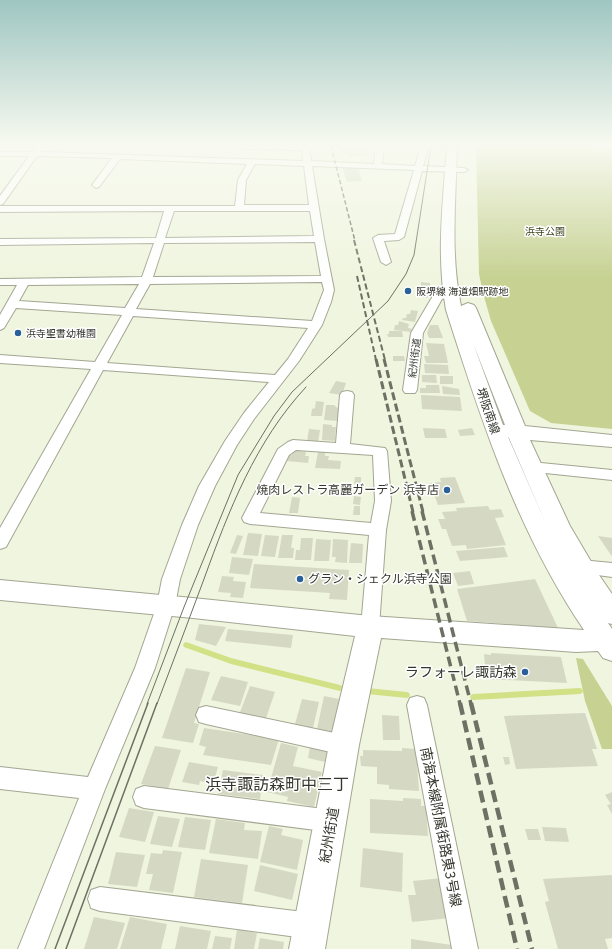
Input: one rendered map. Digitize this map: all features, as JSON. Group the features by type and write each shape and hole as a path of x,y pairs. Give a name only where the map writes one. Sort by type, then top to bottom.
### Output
{"main road":[{"name":"堺阪南線","path":"450,190 447,264 450,294 454,310 498,438 538,531 557,567 610,644"},
{"name":"堺阪南線","path":"459,190 461,274 469,312 531,467 559,528 581,567 612,614"},
{"path":"498,438 612,440"},
{"path":"520,439 612,455"},
{"path":"0,590 166,605 370,628 610,644"},
{"name":"紀州街道","path":"310,937 344,745 370,628"}],"street":[{"path":"0,202 9,190"},
{"path":"239,208 241,190"},
{"path":"31,949 94,789 145,668 166,605 171,578 190,525 207,486 230,444 249,416 293,361 316,325 329,290 311,190"},
{"path":"386,262 378,238 399,238 413,190"},
{"path":"0,544 147,280 170,208"},
{"path":"0,210 314,208"},
{"path":"0,242 319,239"},
{"path":"0,282 327,279"},
{"path":"0,326 24,282"},
{"name":"紀州街道","path":"410,390 417,333 438,296 450,294"},
{"path":"13,304 316,325"},
{"path":"0,359 278,380"},
{"path":"343,448 347,395"},
{"path":"370,628 378,530 383,501 380,452 293,445 283,452 250,518 378,530"},
{"path":"531,467 612,475"},
{"path":"581,567 612,570"},
{"name":"南海本線附属街路東3号線","path":"417,705 465,949"},
{"path":"206,715 344,745"},
{"path":"0,778 94,789"},
{"path":"144,797 331,821"},
{"path":"100,899 310,937"}],"green space":[{"name":"浜寺公園","path":"477,190 612,190 612,429 551,423 530,411 491,321 479,274"},
{"path":"576,658 583,659 612,706 612,749 602,749 585,701"}],"building":[{"path":"421,282 430,283 431,294 427,298 418,295 421,292"},
{"path":"411,310 418,311 415,322 402,320 403,318 406,318 407,314 410,314"},
{"path":"399,321 409,324 408,328 412,329 411,332 394,330 395,325 398,325"},
{"path":"430,325 438,325 443,338 429,338 427,333"},
{"path":"389,331 402,331 403,337 388,337 387,334 389,334"},
{"path":"426,343 444,344 448,363 426,363 424,356 429,356"},
{"path":"393,356 404,356 405,361 393,361"},
{"path":"424,364 448,365 449,374 425,373"},
{"path":"422,375 436,375 437,383 422,382"},
{"path":"440,376 453,376 453,384 440,384"},
{"path":"336,381 346,383 342,395 329,393"},
{"path":"426,385 439,385 440,393 420,393 420,388 426,388"},
{"path":"442,386 459,389 460,395 443,394"},
{"path":"421,395 460,397 462,411 422,409"},
{"path":"316,401 324,402 322,416 311,416 312,409 315,408"},
{"path":"326,405 334,405 339,409 338,421 324,420"},
{"path":"323,424 336,427 335,441 322,440"},
{"path":"423,428 445,429 447,438 425,438"},
{"path":"472,428 475,435 460,436 458,430"},
{"path":"309,429 320,430 318,442 307,441"},
{"path":"293,450 306,452 305,456 309,456 308,463 286,461 288,454 292,455"},
{"path":"318,452 325,452 325,456 329,456 328,460 341,461 340,469 315,468"},
{"path":"355,477 361,477 361,485 354,484"},
{"path":"455,477 465,503 438,505 430,483 441,482 440,478"},
{"path":"354,496 361,497 360,505 353,504"},
{"path":"292,497 300,498 298,513 289,513"},
{"path":"354,506 360,506 360,515 353,515"},
{"path":"488,506 490,510 501,509 504,517 495,518 506,545 467,549 466,545 452,546 446,529 442,529 438,519 445,519 442,512 457,511 456,508"},
{"path":"248,533 262,534 258,556 243,555"},
{"path":"237,535 243,536 236,554 230,553"},
{"path":"265,535 279,536 275,557 261,556"},
{"path":"282,535 293,535 291,548 294,548 293,558 278,558"},
{"path":"598,536 612,538 612,556 611,555"},
{"path":"301,538 313,538 311,560 295,560 296,550 300,550"},
{"path":"316,539 331,540 329,561 314,561"},
{"path":"333,539 348,540 347,563 335,562 336,557 332,557"},
{"path":"351,543 363,544 362,563 349,563"},
{"path":"504,547 508,557 460,561 456,551"},
{"path":"232,557 253,559 249,575 229,573"},
{"name":"グラン・シェクル浜寺公園","path":"254,564 349,570 347,600 329,599 330,593 250,588"},
{"path":"470,571 474,584 458,586 453,573"},
{"path":"222,576 234,577 233,581 246,582 243,598 230,597 231,593 218,592"},
{"path":"535,579 558,628 467,621 457,589"},
{"path":"199,624 226,627 216,646 195,640"},
{"path":"228,629 293,635 291,648 225,641"},
{"name":"ラフォーレ諏訪森","path":"491,653 561,657 567,683 486,679 484,654 491,655"},
{"path":"186,668 210,672 194,723 199,724 193,743 162,738"},
{"path":"221,676 248,682 240,706 211,700"},
{"path":"250,686 275,692 265,721 239,715"},
{"path":"324,696 339,699 332,737 316,734"},
{"path":"302,699 319,702 313,728 295,724"},
{"path":"585,713 597,749 592,749 598,766 516,769 504,716"},
{"path":"382,715 399,716 400,740 383,740"},
{"path":"204,728 279,739 271,765 203,755 206,747 199,745"},
{"path":"281,743 298,747 293,766 322,772 314,807 287,801 288,797 267,792"},
{"path":"155,746 181,750 168,789 141,784"},
{"path":"310,747 327,751 325,762 308,758"},
{"path":"402,748 416,749 419,791 389,789 389,785 377,784 377,767 361,766 360,756 363,756 363,750 402,751"},
{"path":"503,757 509,757 510,764 505,765"},
{"path":"189,762 218,767 213,784 200,781 199,785 182,782"},
{"path":"223,770 263,775 260,799 218,794"},
{"path":"612,792 612,814 607,805 611,804 605,795"},
{"path":"403,798 421,799 421,806 426,806 428,836 370,833 370,799 403,801"},
{"path":"129,808 154,812 145,842 119,837"},
{"path":"158,816 180,819 172,847 150,844"},
{"path":"185,817 211,820 205,850 178,847"},
{"path":"216,819 245,823 244,830 262,831 258,859 209,853"},
{"path":"269,826 283,829 281,835 303,840 297,870 260,862"},
{"path":"542,827 566,828 569,842 545,841"},
{"path":"525,829 538,829 541,840 528,840"},
{"path":"363,848 403,853 402,892 360,887"},
{"path":"163,850 182,852 173,893 149,890 153,874 146,874 151,853 162,854"},
{"path":"116,852 145,855 137,887 108,884"},
{"path":"201,859 248,865 242,903 194,897"},
{"path":"260,865 298,874 292,900 254,891"},
{"path":"612,875 612,938 605,939 608,949 558,949 545,902 549,901 543,879"},
{"path":"442,878 450,918 412,922 408,895 416,895 413,881"},
{"path":"94,917 125,923 117,949 84,949"},
{"path":"130,917 167,924 161,949 120,949"},
{"path":"180,926 211,931 207,949 175,949"},
{"path":"237,929 257,933 254,949 234,949"},
{"path":"215,936 232,938 230,949 212,949"},
{"path":"260,938 284,942 283,949 258,949"},
{"path":"411,939 452,945 452,949 411,949"}],"waterway":[{"path":"186,645 231,661 340,688"},
{"path":"367,691 407,695"},
{"path":"473,697 580,691"}],"tram line":[{"path":"147,704 184,607 238,475 274,416 292,392 388,301 406,274 414,255 424,190"},
{"path":"157,704 223,528 245,478 272,430 306,387"},
{"path":"55,949 148,703"},
{"path":"66,949 157,703"}],"railway":[{"path":"342,190 355,241"},
{"path":"354,240 385,360"},
{"path":"357,276 376,360"},
{"path":"376,359 413,512"},
{"path":"384,359 423,512"},
{"path":"412,511 460,704"},
{"path":"422,511 471,704"},
{"path":"460,703 517,949"},
{"path":"471,703 532,949"}],"place":[{"name":"阪堺線 海道畑駅跡地","path":"408,291"},
{"name":"浜寺聖書幼稚園","path":"18,333"},
{"name":"焼肉レストラ高麗ガーデン 浜寺店","path":"447,490"},
{"name":"グラン・シェクル浜寺公園","path":"300,579"},
{"name":"ラフォーレ諏訪森","path":"525,672"}],"district":[{"name":"浜寺諏訪森町中三丁","path":"277,784"}]}
